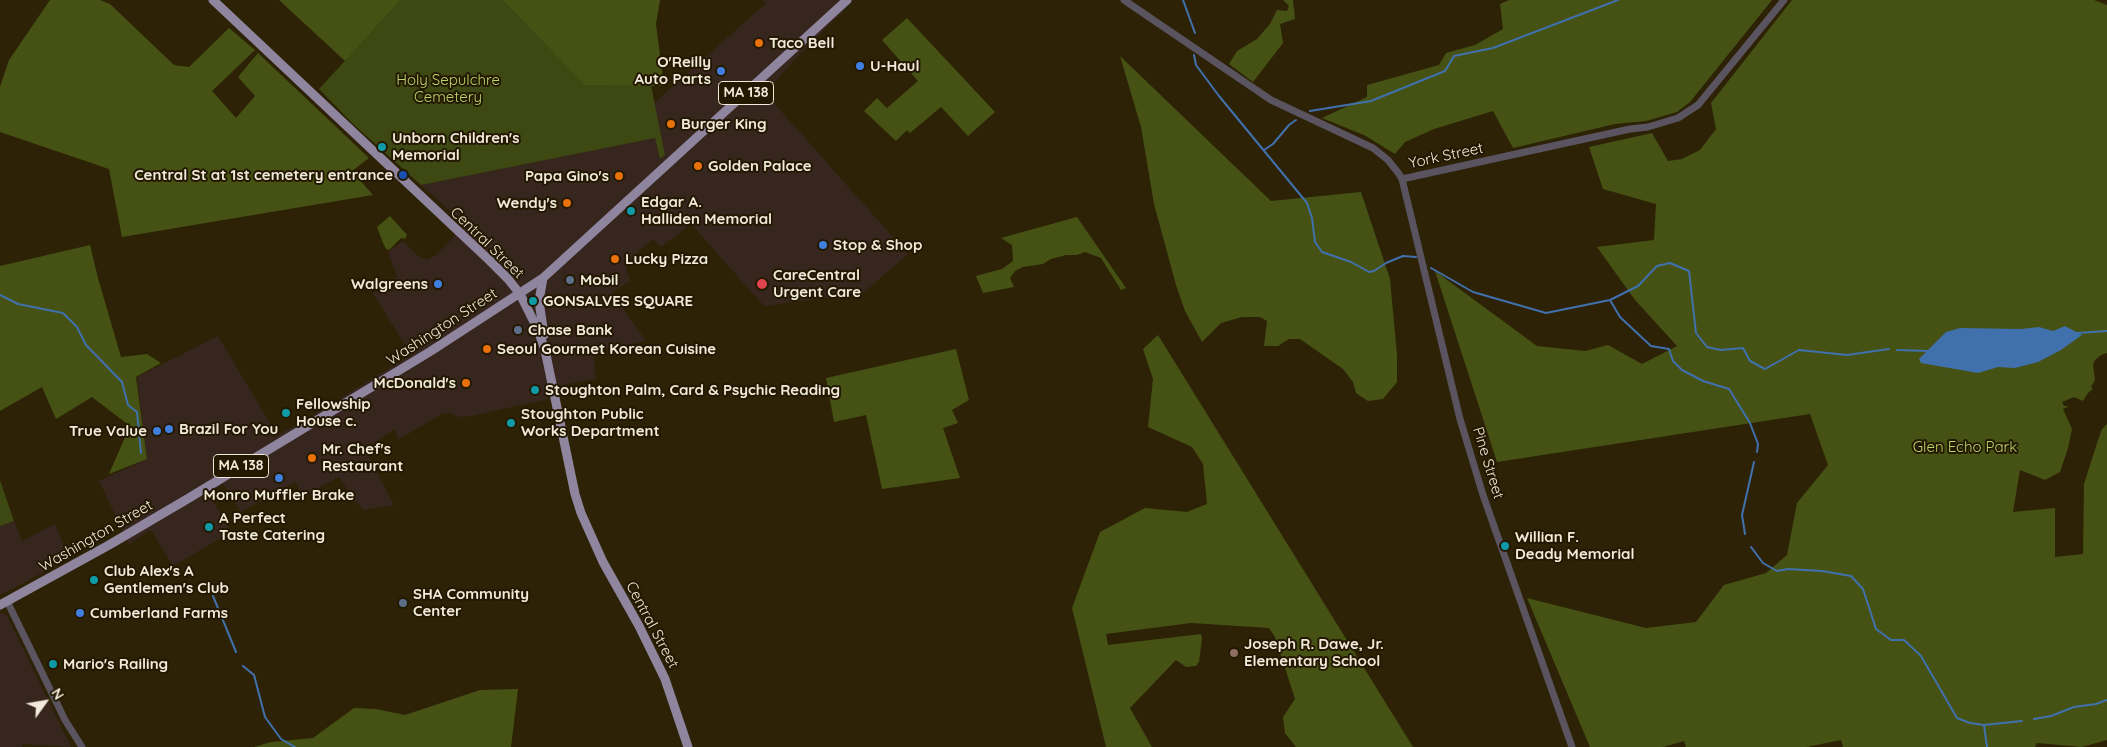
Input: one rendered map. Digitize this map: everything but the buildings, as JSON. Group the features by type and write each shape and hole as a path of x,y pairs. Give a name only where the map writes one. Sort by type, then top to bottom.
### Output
{"main road":[{"name":"Central Street","path":"213,0 489,260 520,294 538,330 545,350 575,494 581,513 603,562 661,670 688,747"},
{"name":"Washington Street","path":"4,603 175,506 425,355 543,278 588,239 847,0"},
{"path":"543,278 539,301 545,350"}],"street":[{"name":"York Street","path":"1124,0 1271,100 1373,148 1388,160 1402,179 1668,122 1698,105 1784,0"},
{"name":"Pine Street","path":"1402,179 1460,419 1483,496 1572,747"},
{"path":"4,603 64,720 82,747"}],"shaded area":[{"path":"763,0 854,0 798,56 765,93 908,254 863,293 764,306 691,224 661,247 653,239 625,263 630,281 612,292 646,341 593,351 596,379 547,388 548,399 471,416 460,417 449,413 442,414 398,440 395,429 365,449 394,505 364,510 355,501 339,477 303,496 295,482 241,512 223,484 208,493 231,532 173,566 151,530 129,544 99,481 147,459 137,377 218,336 277,435 298,424 411,355 373,293 397,277 388,252 403,241 417,255 427,260 436,255 466,225 421,185 655,138 660,159 665,155 654,103 765,4"},
{"path":"14,521 22,541 55,524 69,559 0,595 0,525"},
{"path":"3,613 7,616 71,747 23,744 22,747 0,747 0,614"}],"green space":[{"path":"50,0 100,0 110,4 174,65 189,67 229,28 255,50 212,91 236,118 255,96 238,77 258,53 369,158 352,171 373,195 122,237 109,169 0,132 0,87 9,60"},
{"path":"279,0 401,0 345,61"},
{"name":"Holy Sepulchre Cemetery","path":"401,0 634,0 665,155 660,159 655,138 421,185 353,124 319,89"},
{"path":"503,0 660,0 656,24 664,86 585,85"},
{"path":"1283,0 1293,0 1295,19 1280,24 1283,43 1253,82 1229,64 1237,51 1257,39 1270,24 1277,10 1287,11 1289,6"},
{"path":"1509,0 1772,0 1690,102 1677,112 1646,121 1615,124 1513,148 1493,111 1434,129 1405,142 1395,154 1364,135 1322,118 1367,97 1367,85 1439,65 1446,53 1475,45 1503,29 1500,4"},
{"name":"Glen Echo Park","path":"1792,0 2094,0 2107,5 2107,353 2095,360 2093,365 2095,380 2091,387 2093,389 2083,401 2074,397 2062,402 2064,406 2069,406 2063,409 2072,429 2060,472 2045,480 2020,470 2013,512 2055,508 2055,557 2083,554 2084,484 2102,429 2107,424 2107,740 2082,747 2037,743 2035,747 1843,747 1841,740 1807,747 1686,747 1684,741 1663,747 1590,747 1527,598 1646,628 1696,622 1724,585 1766,573 1787,555 1797,503 1828,465 1810,414 1497,462 1435,271 1537,346 1585,351 1608,345 1642,364 1677,346 1635,300 1597,247 1654,240 1656,204 1603,189 1589,147 1652,133 1668,161 1682,159 1700,150 1716,129 1711,103"},
{"path":"907,18 995,112 968,136 941,107 910,133 907,130 896,141 864,111 877,98 887,108 918,81 882,40"},
{"path":"1120,56 1271,201 1361,192 1390,279 1397,355 1397,382 1383,399 1368,401 1356,393 1353,382 1343,369 1300,339 1289,339 1278,346 1264,346 1267,321 1260,317 1242,317 1221,323 1202,342 1185,311 1176,285 1154,204 1141,127"},
{"path":"390,216 407,235 405,239 401,238 389,250 386,249 377,227"},
{"path":"1077,217 1126,288 1121,290 1101,258 1085,252 1051,259 1043,264 1023,267 1015,271 1010,278 1014,287 983,293 976,276 1002,269 1013,261 1012,245 1001,238"},
{"path":"90,245 121,357 147,354 161,363 136,377 147,459 109,474 130,426 92,397 56,419 42,387 0,411 0,266"},
{"name":"Joseph R. Dawe, Jr. Elementary School","path":"1158,335 1413,747 1296,747 1285,733 1283,717 1295,699 1275,637 1269,628 1191,623 1106,634 1108,645 1201,634 1202,639 1199,662 1196,666 1186,667 1176,660 1130,708 1152,747 1106,747 1072,608 1100,532 1145,508 1187,512 1207,504 1203,464 1192,447 1148,427 1153,379 1143,349"},
{"path":"956,349 969,400 952,410 958,423 943,428 960,478 882,489 866,415 834,422 826,378"},
{"path":"0,480 14,521 0,526"},
{"path":"518,689 511,747 254,747 271,742 313,738 354,708 376,709 405,715 480,690"}],"water":[{"path":"2065,326 2082,335 2061,350 2038,362 2015,368 1998,367 1978,373 1921,363 1919,359 1946,332 1960,328 2021,329 2039,327 2053,331"}],"waterway":[{"path":"1183,0 1195,33"},
{"path":"1310,111 1371,101 1445,71 1454,56 1493,48 1618,0"},
{"path":"1194,55 1196,65 1219,96 1307,203 1312,218 1315,242 1322,252 1351,262 1369,272 1403,256 1416,257"},
{"path":"1264,150 1273,144 1289,125 1296,120"},
{"path":"1431,268 1473,292 1546,313 1610,300 1638,286 1657,266 1670,263 1689,271 1696,333 1707,347 1721,350 1743,348 1750,361 1765,369 1799,350 1847,355 1889,349"},
{"path":"0,295 18,304 63,313 77,327 86,345 122,382 128,405 137,412 141,453"},
{"path":"1610,300 1620,317 1651,346 1669,349 1673,361 1682,370 1703,381 1729,389 1750,423 1758,444 1757,452"},
{"path":"2077,333 2107,331"},
{"path":"1897,350 1929,351"},
{"path":"1745,534 1742,515 1754,462"},
{"path":"1751,547 1763,563 1777,571 1788,569 1822,571 1851,576 1863,589 1876,629 1891,640 1904,640 1921,656 1957,718 1970,723 1984,725 2022,721"},
{"path":"213,596 236,652"},
{"path":"243,666 254,675 265,717 281,739 295,747"},
{"path":"2034,719 2051,716 2074,707 2096,704 2107,700"},
{"path":"1984,725 1987,747"}],"place":[{"name":"Taco Bell","path":"759,43"},
{"name":"U-Haul","path":"860,66"},
{"name":"O'Reilly Auto Parts","path":"721,71"},
{"name":"Burger King","path":"671,124"},
{"name":"Unborn Children's Memorial","path":"382,147"},
{"name":"Golden Palace","path":"698,166"},
{"name":"Central St at 1st cemetery entrance","path":"403,175"},
{"name":"Papa Gino's","path":"619,176"},
{"name":"Wendy's","path":"567,203"},
{"name":"Edgar A. Halliden Memorial","path":"631,211"},
{"name":"Stop & Shop","path":"823,245"},
{"name":"Lucky Pizza","path":"615,259"},
{"name":"Mobil","path":"570,280"},
{"name":"Walgreens","path":"438,284"},
{"name":"CareCentral Urgent Care","path":"762,284"},
{"name":"GONSALVES SQUARE","path":"533,301"},
{"name":"Chase Bank","path":"518,330"},
{"name":"Seoul Gourmet Korean Cuisine","path":"487,349"},
{"name":"McDonald's","path":"466,383"},
{"name":"Stoughton Palm, Card & Psychic Reading","path":"535,390"},
{"name":"Fellowship House c.","path":"286,413"},
{"name":"Stoughton Public Works Department","path":"511,423"},
{"name":"Brazil For You","path":"169,429"},
{"name":"True Value","path":"157,431"},
{"name":"Mr. Chef's Restaurant","path":"312,458"},
{"name":"Monro Muffler Brake","path":"279,478"},
{"name":"A Perfect Taste Catering","path":"209,527"},
{"name":"Willian F. Deady Memorial","path":"1505,546"},
{"name":"Club Alex's A Gentlemen's Club","path":"94,580"},
{"name":"SHA Community Center","path":"403,603"},
{"name":"Cumberland Farms","path":"80,613"},
{"name":"Joseph R. Dawe, Jr. Elementary School","path":"1234,653"},
{"name":"Mario's Railing","path":"53,664"}]}
